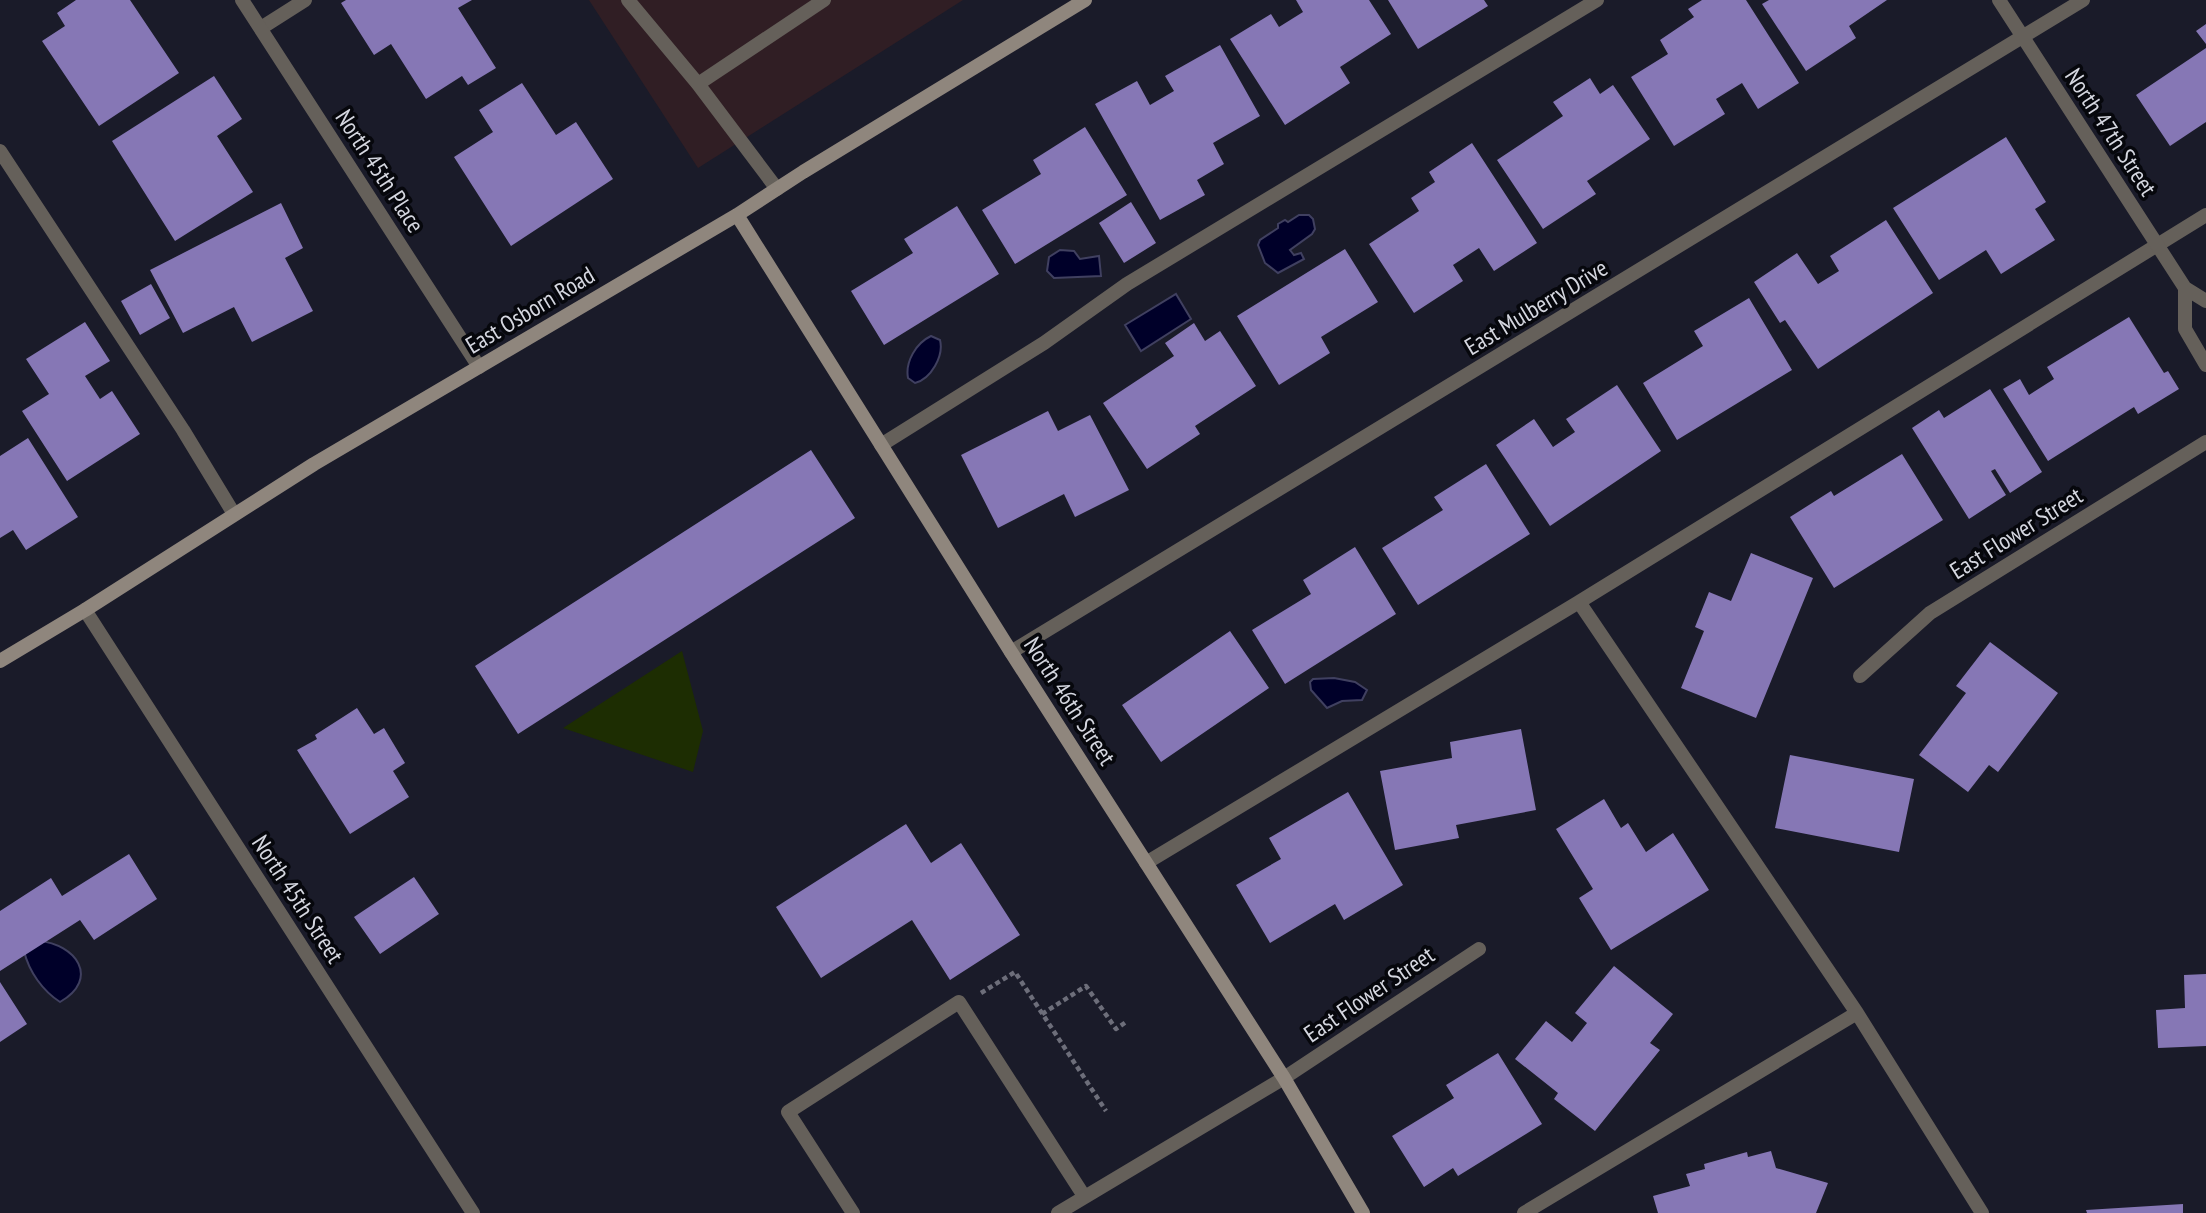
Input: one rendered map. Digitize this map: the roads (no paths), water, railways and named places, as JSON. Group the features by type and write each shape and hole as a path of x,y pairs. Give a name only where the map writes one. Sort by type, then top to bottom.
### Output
{"street":[{"name":"North 45th Place","path":"242,0 479,367"},
{"path":"261,28 305,0"},
{"path":"628,0 698,84 777,189"},
{"path":"698,84 824,0"},
{"name":"East Osborn Road","path":"0,661 234,514 737,215 1085,0"},
{"path":"881,444 1044,343 1128,284 1597,0"},
{"name":"North 47th Street","path":"1999,0 2185,288 2206,301"},
{"name":"East Mulberry Drive","path":"1011,652 2083,0"},
{"path":"0,151 175,418 234,514"},
{"name":"North 46th Street","path":"737,215 1011,652 1284,1078 1363,1213"},
{"path":"1146,863 1579,602 2206,215"},
{"path":"2185,288 2185,329 2206,365"},
{"name":"East Flower Street","path":"1860,676 1930,613 2206,442"},
{"path":"1579,602 1857,1013 1982,1213"},
{"name":"North 45th Street","path":"85,610 473,1213"},
{"name":"East Flower Street","path":"1058,1213 1284,1078 1479,949"},
{"path":"853,1213 788,1112 959,1002 1084,1196"},
{"path":"1524,1213 1857,1013"}],"water":[{"path":"1299,215 1309,215 1313,219 1315,229 1290,250 1294,255 1301,253 1304,259 1278,273 1265,263 1258,245 1260,240 1278,228 1278,224 1285,220 1288,222"},
{"path":"1060,250 1074,251 1080,259 1099,256 1101,276 1054,278 1047,271 1049,257"},
{"path":"1176,294 1191,319 1141,351 1125,325"},
{"path":"931,336 940,340 938,360 926,377 915,383 908,378 910,360 921,343"},
{"path":"1334,678 1355,682 1367,690 1362,700 1342,701 1327,708 1311,690 1310,682 1313,679"},
{"path":"39,941 63,948 78,964 81,973 79,983 72,993 60,1002 38,980 26,959 24,951"}]}
